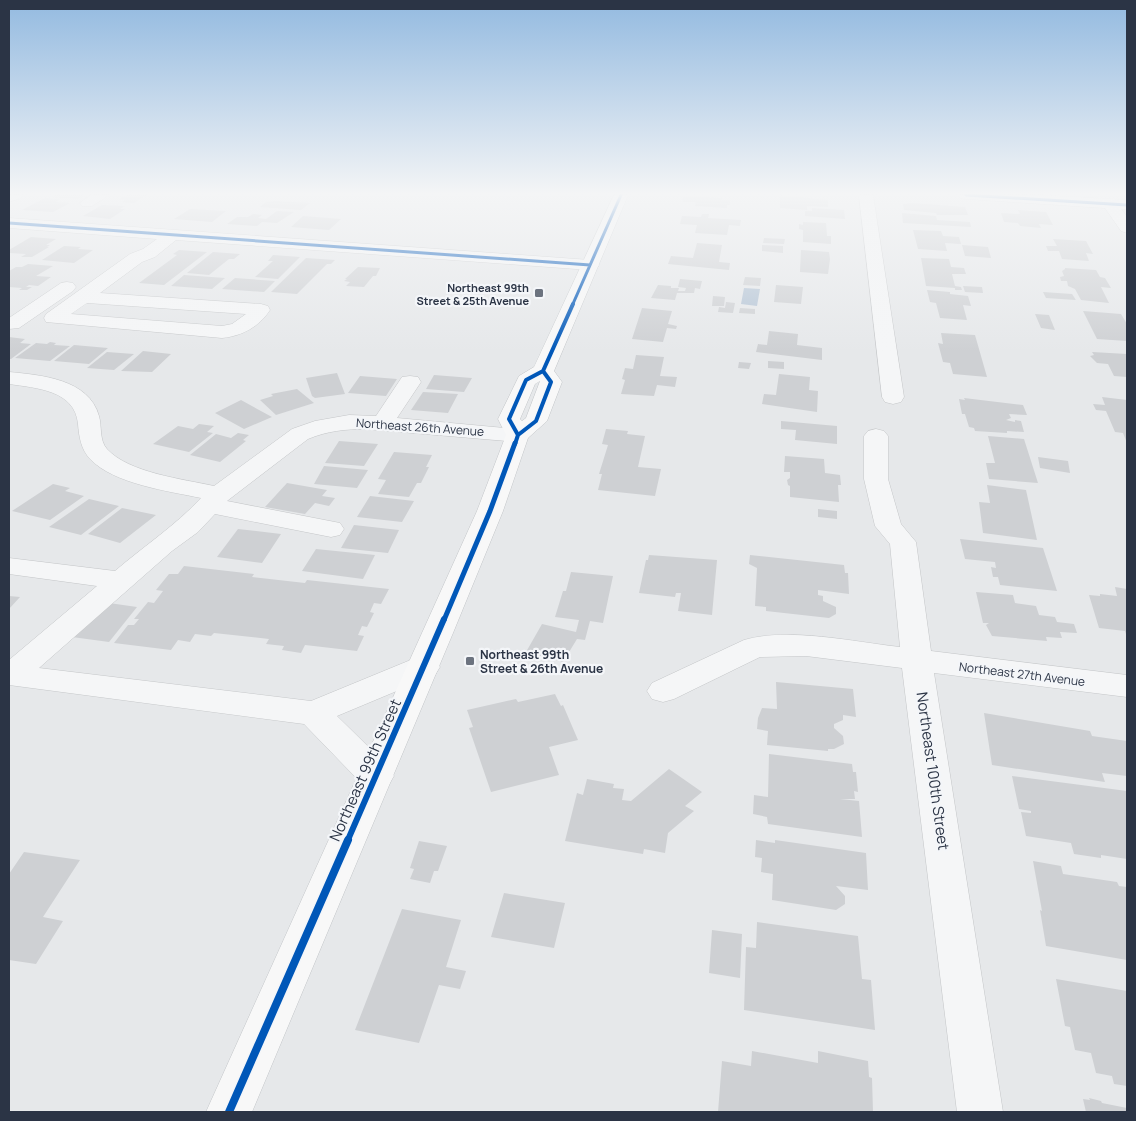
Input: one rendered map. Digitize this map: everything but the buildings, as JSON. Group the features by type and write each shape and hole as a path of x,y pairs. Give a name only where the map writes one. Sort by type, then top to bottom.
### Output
{"main road":[{"name":"Northeast 99th Street","path":"229,1112 424,667 490,511 518,435 536,421 551,382 543,371 598,247"}],"street":[{"path":"108,258 123,247"},
{"path":"82,297 261,310 244,327 222,332 52,318 136,258 156,247"},
{"path":"344,247 590,265"},
{"path":"873,247 893,397"},
{"path":"12,324 84,274"},
{"path":"9,378 45,383 65,390 80,400 88,413 91,444 100,456 118,467 214,500 332,529"},
{"path":"382,423 410,382"},
{"name":"Northeast 26th Avenue","path":"10,677 162,544 189,526 214,500 300,434 323,426 348,422 382,423 518,435"},
{"name":"Northeast 100th Street","path":"876,436 876,479 888,526 903,542 917,661 980,1112"},
{"path":"9,566 121,580"},
{"name":"Northeast 27th Avenue","path":"663,691 755,647 806,646 1127,686"},
{"path":"10,677 313,713 424,667"},
{"path":"313,713 376,776"}],"water":[{"path":"744,288 760,289 757,306 741,304"}],"cycle path":[{"path":"345,247 590,265"},
{"path":"518,435 509,419 526,380 543,371 598,247"},
{"path":"229,1112 438,633 490,511 518,435 536,421 551,382 543,371"}],"place":[{"name":"Northeast 99th Street & 25th Avenue","path":"539,293"},
{"name":"Northeast 99th Street & 26th Avenue","path":"470,661"}]}
